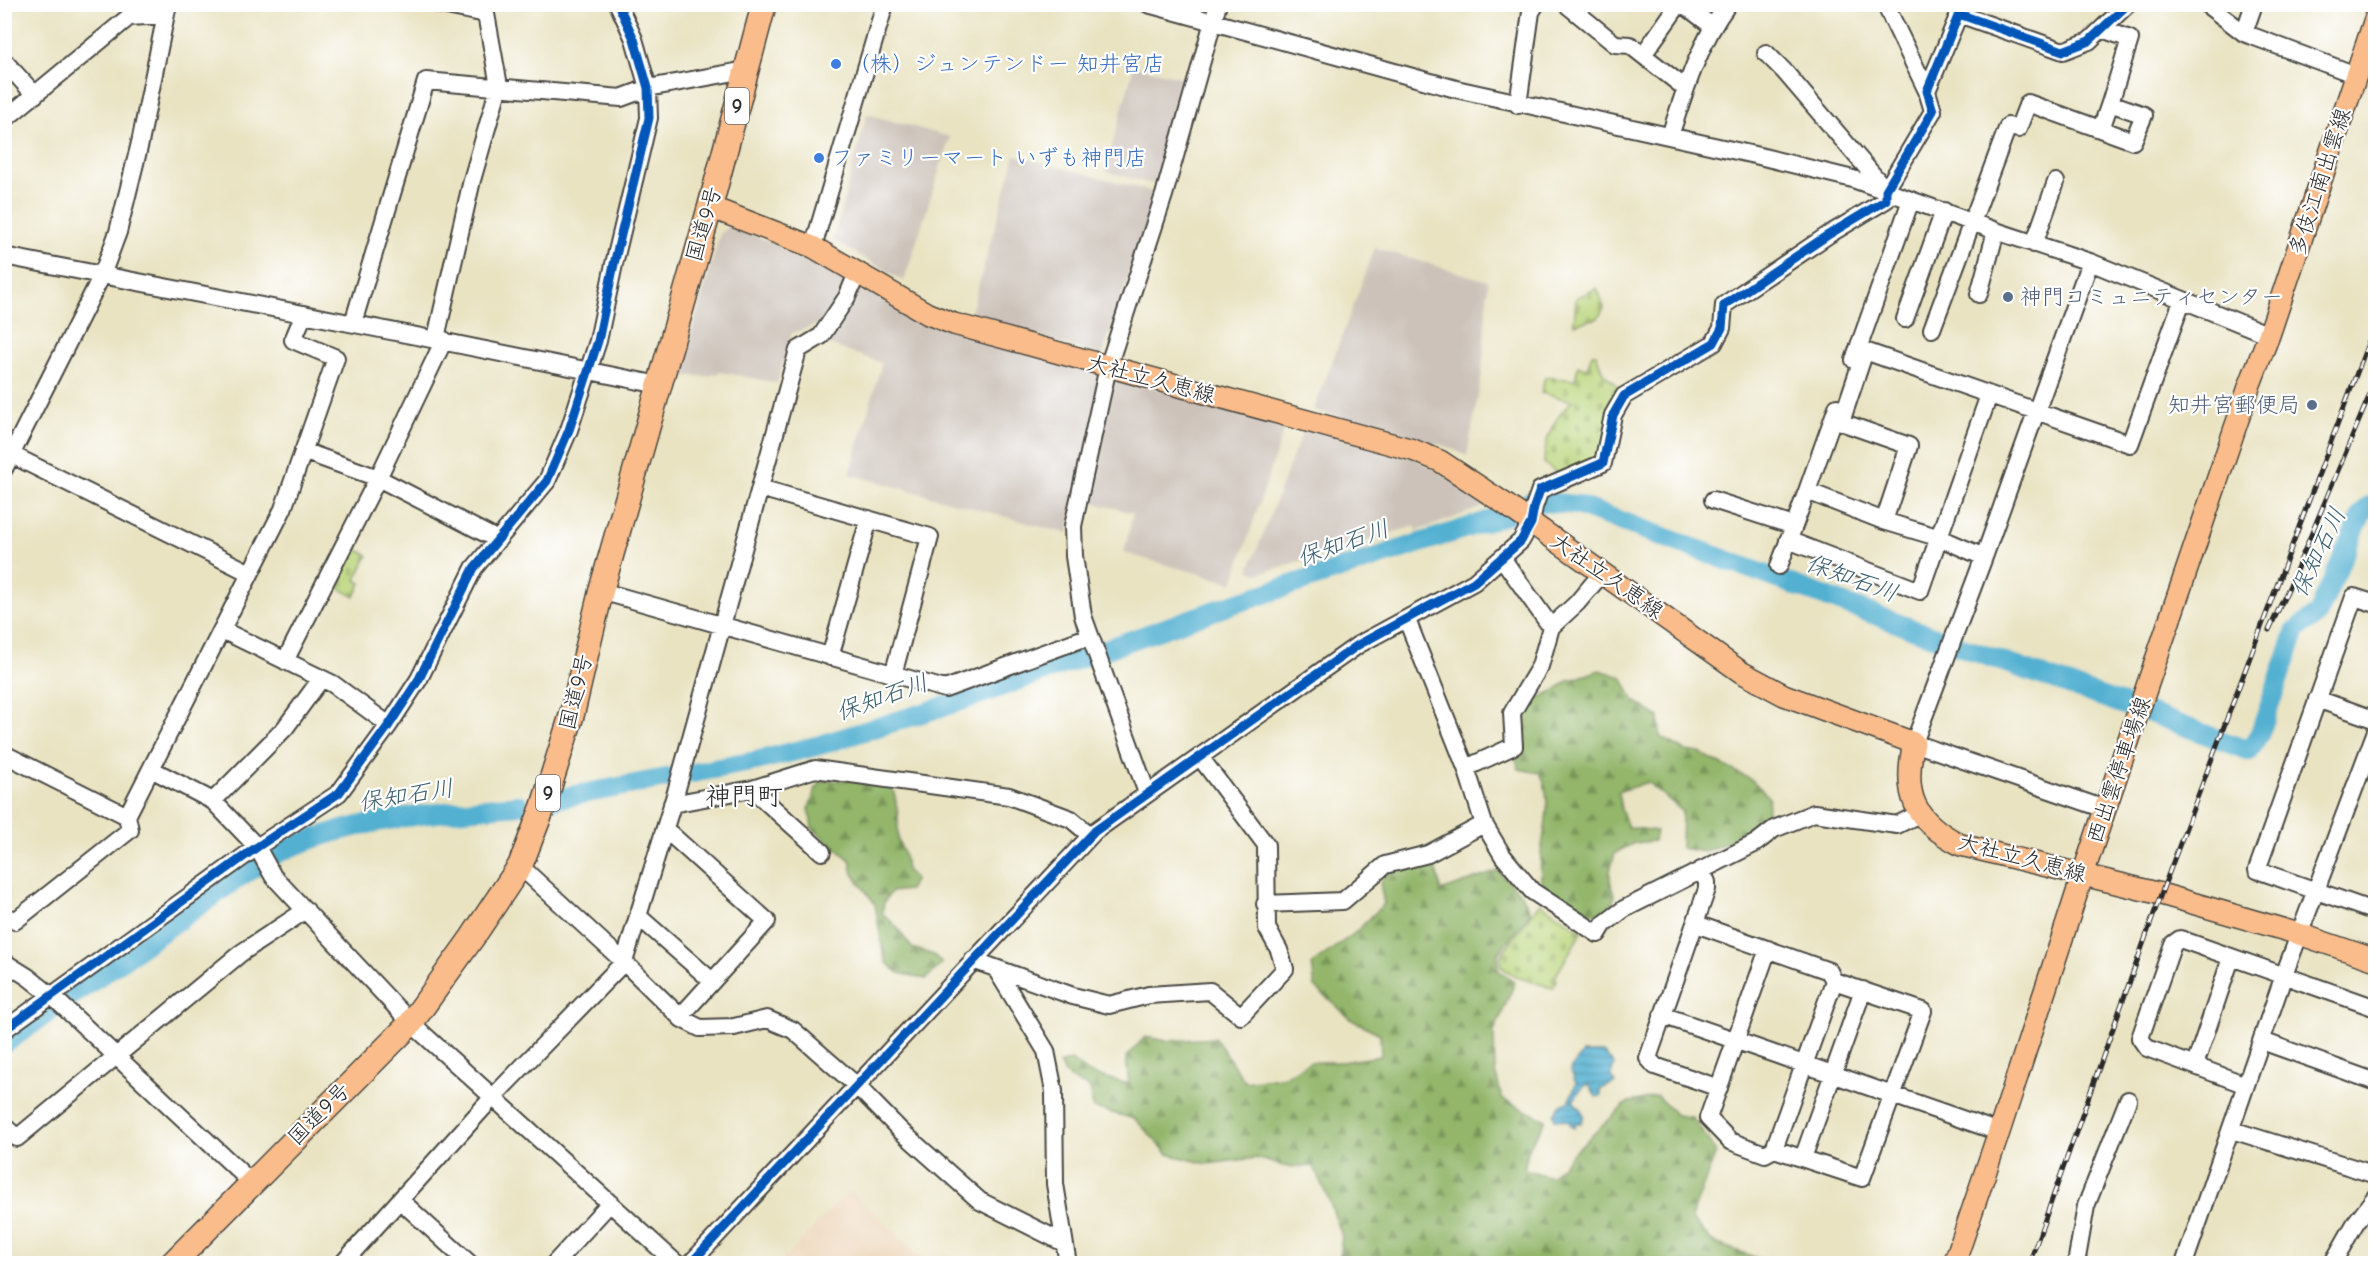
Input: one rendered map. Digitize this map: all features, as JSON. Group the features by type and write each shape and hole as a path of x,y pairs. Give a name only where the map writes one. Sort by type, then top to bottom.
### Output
{"highway":[{"name":"国道9号","path":"172,1263 250,1182 411,1023 472,939 520,866 543,807 572,714 601,591 710,207 764,4"}],"main road":[{"name":"多伎江南出雲線","path":"2267,341 2376,16"},
{"name":"大社立久恵線","path":"710,207 813,247 858,271 928,314 954,324 1413,450 1440,461 1523,512 1750,676 1784,695 1914,743"},
{"name":"西出雲停車場線","path":"1954,1263 2000,1132 2105,809 2267,341"},
{"path":"1914,743 1909,766 1909,784 1919,814"},
{"name":"大社立久恵線","path":"1919,814 1932,828 1961,845 2168,896 2299,934 2376,960"}],"street":[{"path":"285,661 378,478 440,339 472,180 499,86 486,9 437,4"},
{"path":"4,1030 53,997 257,847 339,793 389,725 419,679 474,568 547,481 569,430 598,341 649,118 648,88 634,39 618,4"},
{"path":"813,247 885,4"},
{"path":"1148,4 1518,105 1670,136 1853,179 1886,189 1996,231 2090,262 2182,301 2267,341"},
{"path":"1147,793 1083,616 1074,556 1073,526 1108,367 1164,195 1218,4"},
{"path":"1518,105 1532,12 1536,4"},
{"path":"1566,4 1615,44 1630,45 1685,88"},
{"path":"1643,55 1681,4 1712,26"},
{"path":"1670,136 1685,88 1712,26 1728,4"},
{"path":"690,1263 1090,836 1147,793 1358,645 1474,582 1521,541 1523,512 1540,490 1603,463 1613,415 1624,396 1714,343 1722,328 1724,305 1828,235 1886,200 1886,189 1933,111 1927,91 1885,4"},
{"path":"2206,4 2244,33 2356,75"},
{"path":"2244,33 2254,4"},
{"path":"1927,91 1960,9 2063,51 2089,41 2128,5"},
{"path":"4,120 129,17 167,10 140,143 118,232 102,275 7,458 250,573"},
{"path":"2101,129 2130,39 2102,29"},
{"path":"1766,53 1886,189"},
{"path":"4,61 35,95"},
{"path":"353,323 426,81 621,98 648,88 746,70"},
{"path":"1932,329 2008,126 2018,129 2028,103 2133,141 2144,115 2110,103"},
{"path":"2034,244 2056,182"},
{"path":"1884,521 1909,446 1841,422 1859,357 1911,200"},
{"path":"1905,319 1944,211"},
{"path":"1979,294 1996,231"},
{"path":"4,256 440,339 542,363 659,385"},
{"path":"2090,262 1984,557 1914,743 2105,809"},
{"path":"342,1263 493,1097 624,962 674,798 798,350 821,336 846,297 858,271"},
{"path":"1779,566 1859,357 1865,351 2130,444 2182,301"},
{"path":"4,915 15,921 130,830 127,816 283,509 336,358 293,340 303,314"},
{"path":"1713,500 1920,591 1989,394"},
{"path":"303,451 378,478 498,540"},
{"path":"760,488 930,537 893,675"},
{"path":"1807,491 1884,521 1940,538 1984,557"},
{"path":"830,657 868,519"},
{"path":"1502,558 1551,627"},
{"path":"1466,768 1514,746 1512,713 1540,666 1551,627 1577,603 1603,572"},
{"path":"601,591 945,689 1090,636"},
{"path":"2376,604 2354,597 2257,870 2376,912"},
{"path":"1407,620 1466,768 1484,824 1503,856 1532,891 1598,934 1604,924 1624,909 1756,843 1774,829 1814,813 1897,825 1919,814"},
{"path":"222,630 333,684 389,725"},
{"path":"213,801 285,728 321,679"},
{"path":"2317,699 2376,720"},
{"path":"2184,1263 2284,975 2376,731"},
{"path":"4,754 127,816"},
{"path":"973,960 1073,996 1109,1005 1149,995 1210,991 1241,1016 1285,969 1279,950 1267,928 1266,845 1200,757"},
{"path":"151,769 213,801 257,847 273,876 411,1023 677,1263"},
{"path":"674,798 752,789 815,769 1009,796 1071,819 1090,836"},
{"path":"752,789 822,852"},
{"path":"1265,904 1343,902 1385,865 1428,854 1484,824"},
{"path":"664,829 767,921 680,1017"},
{"path":"520,866 680,1017 700,1028 734,1027 767,1019 794,1030 857,1086 901,1131 980,1201 1064,1243"},
{"path":"1701,870 1707,882 1707,889 1648,1058 1655,1066 1719,1088"},
{"path":"7,1132 17,1138 241,953 306,910"},
{"path":"638,916 712,981"},
{"path":"1696,924 1829,971 1834,981 1923,1011 1862,1178 1774,1149"},
{"path":"2246,1085 2146,1048 2140,1038 2173,944 2180,939 2376,1008"},
{"path":"1768,949 1708,1118 1730,1141 1765,1154 1774,1149 1834,981"},
{"path":"2195,1065 2231,958"},
{"path":"4,962 53,997 250,1182"},
{"path":"996,969 1046,1051 1054,1091 1055,1184 1068,1263"},
{"path":"1803,1158 1863,990"},
{"path":"1662,1015 2000,1132"},
{"path":"2262,1041 2376,1082"},
{"path":"2076,1263 2086,1206 2128,1100"},
{"path":"2232,1130 2376,1175"},
{"path":"2332,1263 2356,1222 2376,1196"},
{"path":"400,1200 470,1263"},
{"path":"554,1263 610,1203"}],"shaded area":[{"path":"1134,66 1188,79 1159,186 1105,171"},
{"path":"867,114 950,137 904,281 833,240"},
{"path":"1015,155 1157,193 1102,356 970,316"},
{"path":"733,227 809,258 848,278 826,322 792,333 777,383 721,372 708,376 679,376 720,234"},
{"path":"1375,248 1488,281 1482,374 1467,456 1448,447 1314,410"},
{"path":"860,282 1098,371 1102,381 1068,534 850,474 882,363 824,343 834,335"},
{"path":"1116,378 1286,423 1233,583 1124,553 1133,513 1084,500"},
{"path":"1305,425 1412,456 1491,504 1417,531 1415,526 1258,574 1249,570"},
{"path":"849,1190 927,1263 780,1263"}],"green space":[{"path":"1597,288 1604,308 1598,318 1574,324 1576,298"},
{"path":"1592,354 1596,354 1603,373 1622,390 1598,459 1560,476 1544,463 1545,453 1551,429 1572,401 1541,393 1545,377 1575,380 1578,366 1587,369"},
{"path":"350,546 368,555 356,580 361,583 355,597 331,584"},
{"path":"1600,670 1622,677 1634,701 1659,717 1660,737 1686,751 1700,753 1752,780 1769,797 1767,814 1756,831 1703,852 1681,848 1682,811 1648,782 1618,792 1628,827 1656,831 1654,841 1634,843 1615,853 1610,872 1613,902 1602,916 1563,902 1541,882 1541,853 1547,812 1544,783 1540,773 1519,769 1514,752 1525,745 1520,726 1527,703 1554,691 1568,681"},
{"path":"860,780 891,787 895,796 898,840 904,854 906,870 915,879 909,890 891,892 884,902 882,913 896,926 912,948 934,955 942,964 926,979 899,973 886,962 875,904 853,874 850,860 812,828 809,808 816,788 823,781"},
{"path":"1419,859 1435,865 1441,891 1498,871 1521,894 1531,912 1497,955 1498,970 1515,982 1494,1032 1495,1071 1502,1099 1546,1120 1529,1147 1524,1169 1551,1177 1576,1150 1627,1103 1657,1096 1676,1115 1692,1117 1716,1152 1691,1218 1712,1242 1769,1263 1339,1263 1342,1236 1313,1166 1287,1167 1256,1158 1207,1164 1168,1154 1135,1119 1093,1108 1090,1088 1069,1078 1059,1064 1071,1060 1091,1074 1129,1084 1126,1057 1145,1037 1168,1041 1215,1038 1245,1082 1286,1076 1310,1062 1342,1062 1381,1056 1380,1034 1352,1020 1315,987 1312,964 1356,932 1384,904 1380,882 1394,866"},
{"path":"1540,903 1582,931 1555,977 1557,980 1553,988 1517,977 1501,967 1500,956"}],"water":[{"path":"1583,1053 1603,1053 1614,1064 1611,1077 1615,1083 1601,1089 1601,1096 1596,1097 1589,1084 1583,1087 1573,1101 1584,1116 1581,1123 1575,1123 1574,1128 1567,1120 1555,1119 1554,1114 1560,1105 1569,1102 1576,1083 1570,1069"}],"waterway":[{"name":"保知石川","path":"555,799 756,761 820,745 958,702 1227,606 1506,515 1532,501 1577,505 2133,708"},
{"name":"保知石川","path":"2147,712 2249,751 2260,733 2296,630 2318,614 2362,513 2369,506 2376,506"},
{"name":"保知石川","path":"4,1044 241,876 280,852 337,831 397,818 519,805"}],"railway":[{"path":"2029,1264 2161,894 2376,322"},
{"path":"2269,630 2376,380"}],"cycle path":[{"path":"4,1030 257,847 339,793 389,725 419,679 474,568 547,481 569,430 598,341 649,118 648,88 634,39 618,4"},
{"path":"690,1264 1095,831 1358,645 1474,582 1521,541 1531,523 1540,490 1603,463 1613,415 1624,396 1714,343 1722,328 1724,305 1828,235 1886,200 1886,190 1933,111 1927,91 1959,14 2063,51 2089,41 2128,4"}],"place":[{"name":"（株）ジュンテンドー 知井宮店","path":"836,64"},
{"name":"ファミリーマート いずも神門店","path":"819,158"},
{"name":"神門コミュニティセンター","path":"2008,297"},
{"name":"知井宮郵便局","path":"2312,405"}],"district":[{"name":"神門町","path":"744,797"}]}
